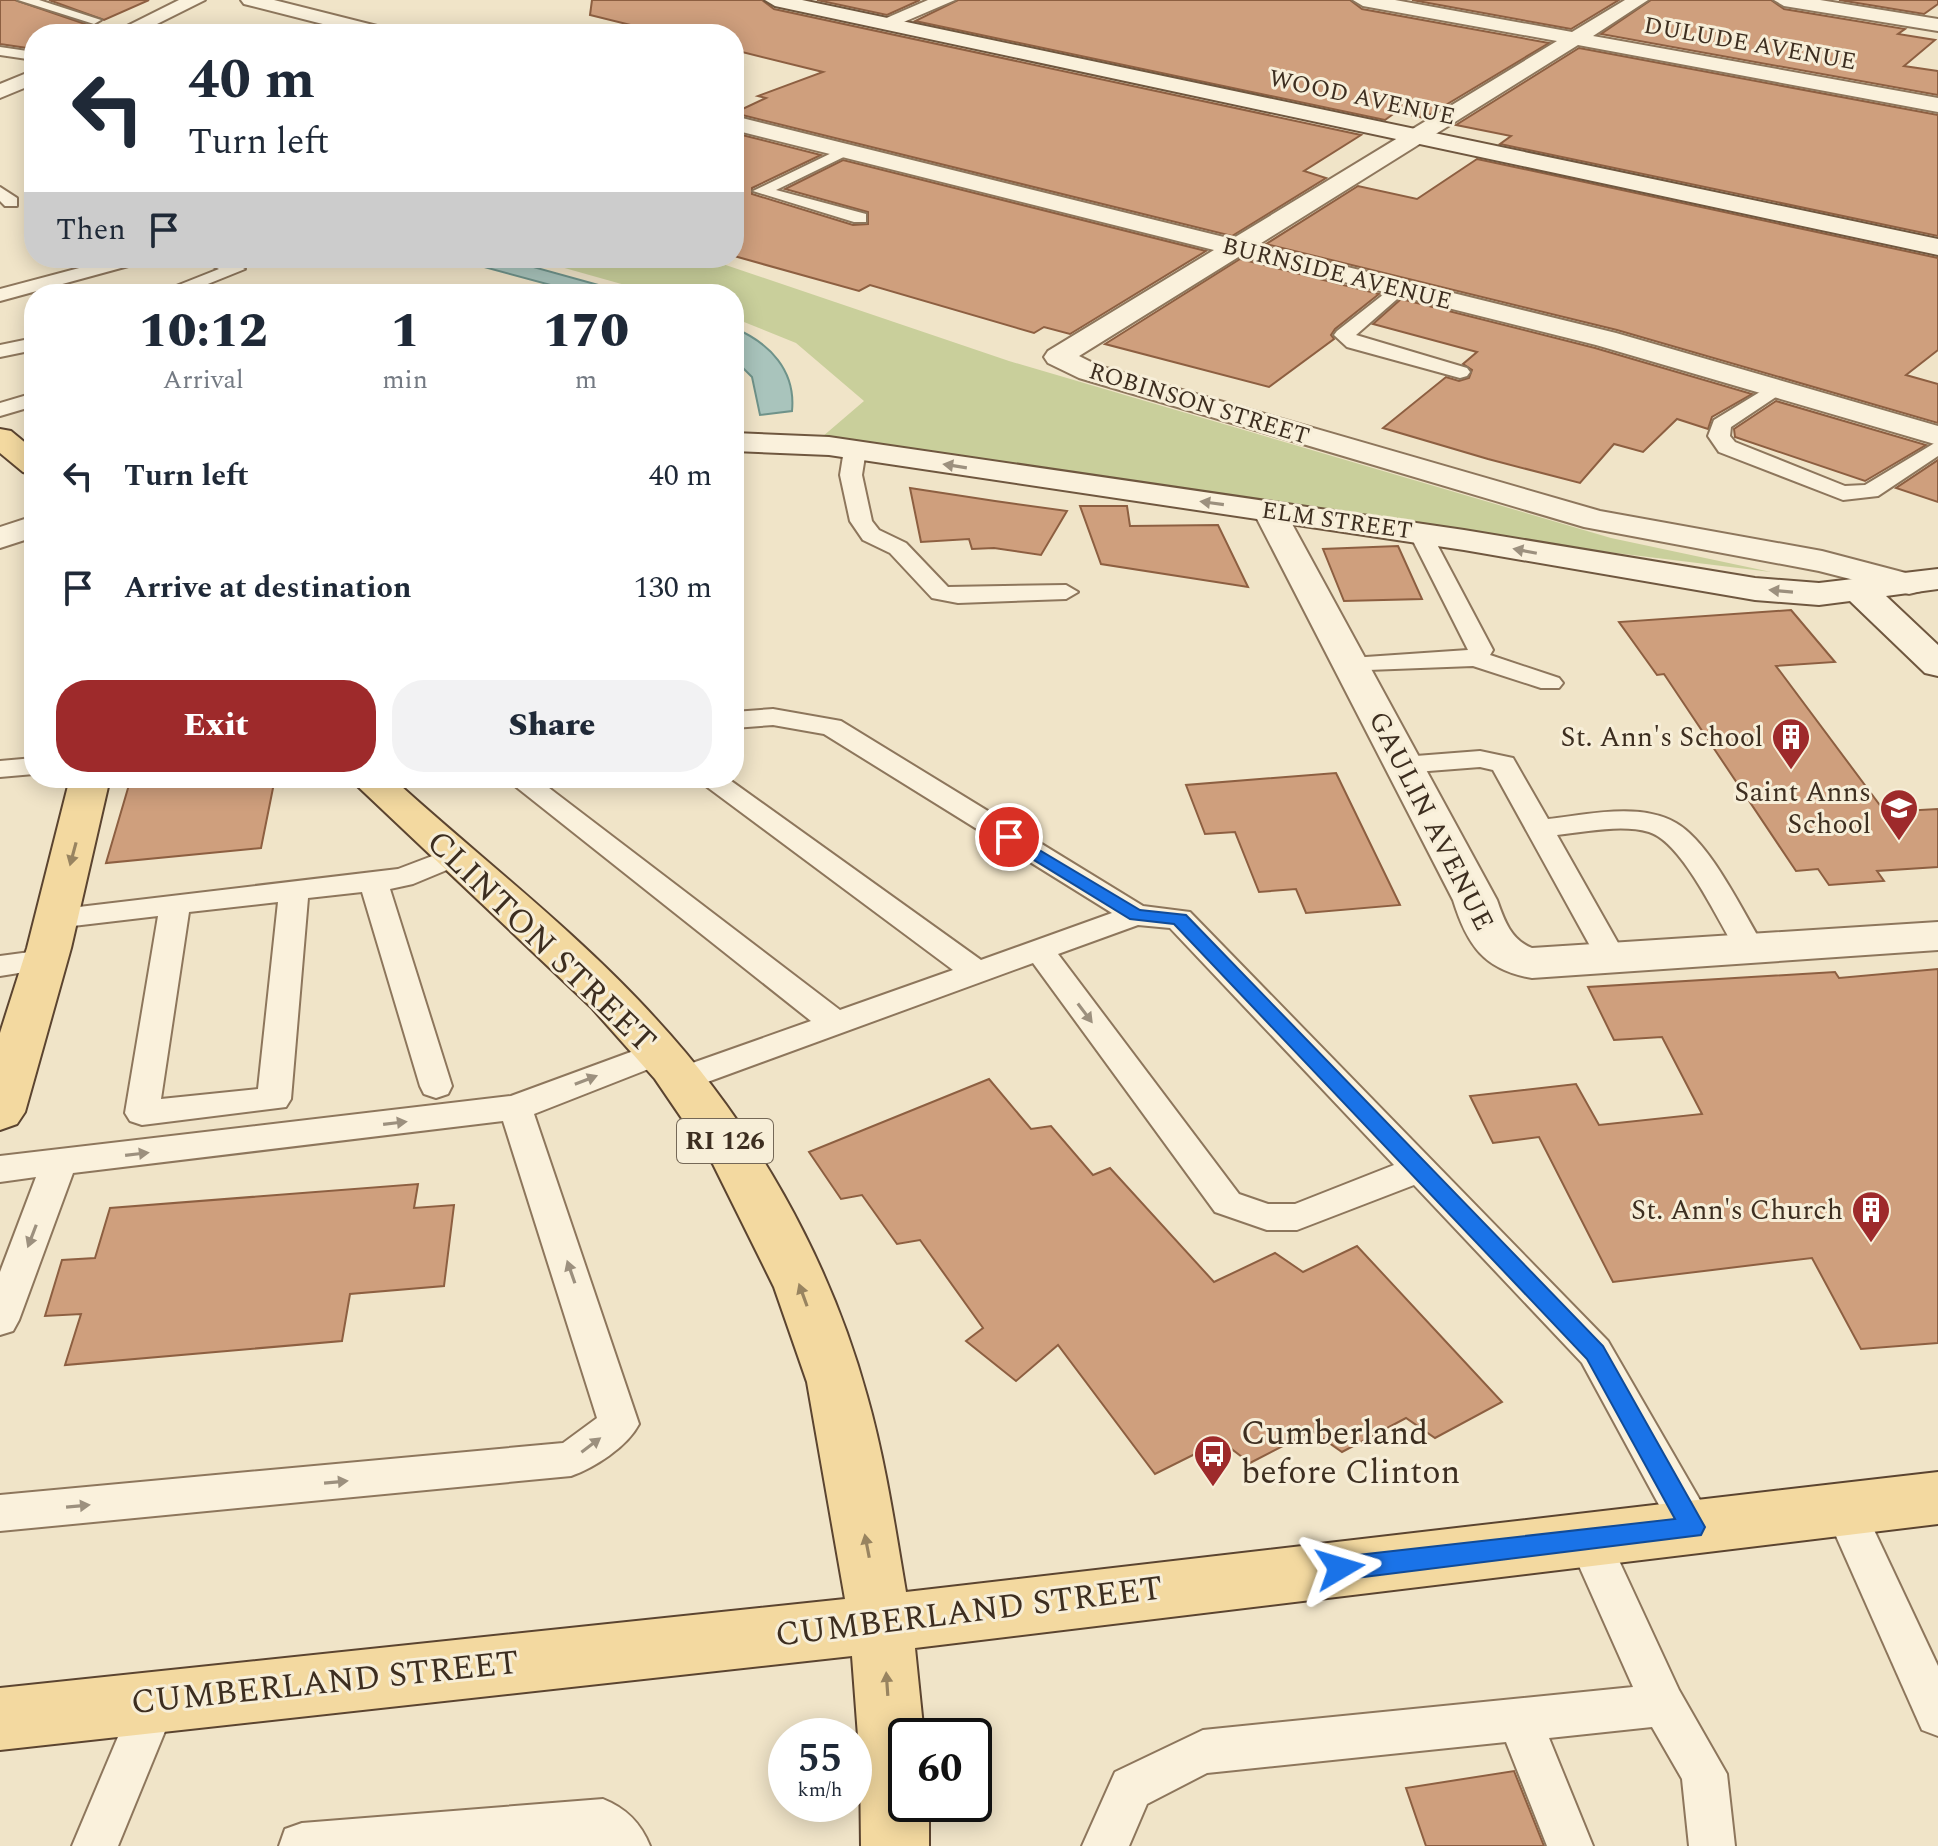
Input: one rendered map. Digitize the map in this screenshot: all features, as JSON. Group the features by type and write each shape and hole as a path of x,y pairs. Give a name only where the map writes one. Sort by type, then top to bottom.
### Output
{"main road":[{"path":"0,438 24,457"},
{"path":"0,1112 45,960 88,788"},
{"name":"CLINTON STREET","path":"380,788 639,1030 719,1130 747,1177 796,1277 836,1383 882,1623 896,1798 895,1846"},
{"name":"CUMBERLAND STREET","path":"0,1719 882,1623 1938,1498"}],"street":[{"path":"143,24 195,0"},
{"path":"251,0 346,24"},
{"name":"WOOD AVENUE","path":"775,0 1938,247"},
{"path":"885,23 945,0"},
{"name":"DULUDE AVENUE","path":"1363,0 1938,105"},
{"name":"ROBINSON STREET","path":"1638,0 1412,136 1058,357 1089,372 1596,520 1924,581"},
{"path":"1784,0 1938,25"},
{"path":"0,92 24,81"},
{"name":"BURNSIDE AVENUE","path":"744,125 1606,339 1938,436"},
{"name":"ELM STREET","path":"744,442 855,450 1420,533 1755,589 1819,594 1924,581"},
{"name":"GAULIN AVENUE","path":"1269,511 1475,900 1483,930 1502,952 1531,965 1938,936"},
{"path":"0,538 24,530"},
{"path":"1859,590 1938,665"}],"lane":[{"path":"25,0 94,20"},
{"path":"0,51 24,55"},
{"path":"848,151 761,191 860,218"},
{"path":"41,284 100,268"},
{"path":"193,284 236,269 233,268"},
{"path":"0,295 24,289"},
{"path":"1398,289 1344,335 1354,343 1460,372"},
{"path":"0,351 24,346"},
{"path":"1778,387 1721,424 1719,436 1727,447 1843,493 1870,491 1938,447"},
{"path":"0,410 24,402"},
{"path":"855,450 851,475 861,521 871,535 898,548 940,593 958,596 1066,592"},
{"path":"1420,533 1481,650 1475,658"},
{"path":"1351,666 1475,658 1550,683"},
{"path":"744,719 773,717 832,727 1136,915"},
{"path":"1403,765 1480,759 1503,764 1611,957"},
{"path":"0,769 24,767"},
{"path":"532,788 834,1022"},
{"path":"723,788 978,973"},
{"path":"1540,828 1637,822 1665,828 1690,854 1750,948"},
{"path":"56,918 403,878 456,856"},
{"path":"373,881 436,1086"},
{"path":"175,904 142,1113 274,1099 294,890"},
{"path":"0,1169 515,1108 834,1022 1136,915 1179,919 1595,1352 1693,1527"},
{"path":"1039,950 1227,1203 1267,1217 1297,1217 1419,1169"},
{"path":"0,966 45,960"},
{"path":"0,1513 571,1459 619,1424 515,1108"},
{"path":"0,1320 59,1163"},
{"path":"1844,1509 1938,1715"},
{"path":"1588,1539 1663,1705 1704,1774 1712,1846"},
{"path":"95,1846 155,1702"},
{"path":"1105,1846 1131,1788 1203,1752 1663,1705"},
{"path":"1519,1720 1570,1846"},
{"path":"302,1846 603,1822 627,1846"}],"green space":[{"path":"565,268 735,268 1009,361 1611,538 1771,572 1370,523 815,443 864,401 796,343 744,322 744,284 621,284"}],"water":[{"path":"488,268 537,268 595,284 547,284"},
{"path":"744,333 769,350 785,371 790,383 792,411 760,415 752,377 744,369"}],"building":[{"path":"0,0 15,0 85,24 24,24 24,48 0,44"},
{"path":"49,0 149,0 104,20"},
{"path":"592,0 762,0 774,9 1361,135 1304,171 1326,178 1232,236 744,115 744,108 766,98 758,96 823,72 744,52 744,24 626,24 590,15"},
{"path":"817,0 920,0 887,15"},
{"path":"958,0 1350,0 1362,9 1549,43 1424,118 1396,112 1385,120 915,21"},
{"path":"1412,0 1619,0 1571,29"},
{"path":"1651,0 1771,0 1784,9 1905,29 1898,34 1935,40 1904,66 1938,71 1938,95 1601,34"},
{"path":"1839,0 1938,0 1938,4 1924,14"},
{"path":"1579,48 1938,115 1938,236 1500,144 1511,136 1456,125"},
{"path":"744,136 821,155 752,188 752,194 853,225 868,224 868,212 785,189 843,160 1206,251 1070,334 1044,327 1034,333 870,285 859,291 744,259"},
{"path":"1477,159 1938,258 1938,350 1906,375 1938,384 1938,423 1617,330 1266,244 1358,186 1417,199"},
{"path":"1240,259 1379,294 1335,329 1331,335 1334,339 1269,387 1105,344"},
{"path":"1401,299 1595,348 1752,394 1712,417 1708,429 1677,419 1643,452 1614,444 1580,483 1488,459 1383,428 1446,377 1459,381 1469,378 1472,370 1463,364 1477,352 1373,324"},
{"path":"1776,401 1926,445 1865,481 1735,437 1734,429"},
{"path":"1938,460 1938,502 1896,488"},
{"path":"910,488 1067,511 1041,555 994,548 972,549 969,539 921,542"},
{"path":"1080,506 1127,506 1130,526 1218,525 1248,587 1101,564"},
{"path":"1398,546 1422,599 1344,601 1323,549"},
{"path":"1791,610 1835,662 1776,666 1885,812 1938,809 1938,867 1877,871 1884,881 1829,885 1818,869 1796,871 1664,674 1657,675 1619,622"},
{"path":"1336,773 1400,905 1306,913 1296,889 1259,892 1235,832 1205,834 1186,785"},
{"path":"128,788 273,788 261,848 106,863"},
{"name":"St. Ann's Church","path":"1938,969 1938,1343 1861,1349 1812,1258 1613,1282 1539,1137 1493,1143 1470,1096 1576,1084 1599,1125 1702,1114 1662,1037 1614,1040 1588,987 1835,972 1839,978"},
{"path":"989,1079 1031,1129 1051,1126 1093,1175 1110,1168 1214,1282 1275,1253 1303,1272 1357,1246 1502,1402 1435,1438 1406,1418 1342,1452 1312,1431 1250,1463 1221,1441 1155,1474 1058,1345 1016,1381 966,1341 983,1328 920,1240 897,1244 862,1195 841,1199 809,1152"},
{"path":"418,1184 414,1208 454,1205 444,1286 350,1294 342,1341 65,1365 81,1314 45,1316 62,1260 95,1258 110,1208"},
{"path":"1514,1771 1544,1846 1426,1846 1406,1788"}],"place":[{"name":"St. Ann's School","path":"1791,771"},
{"name":"Saint Anns School","path":"1899,842"},
{"name":"St. Ann's Church","path":"1871,1244"},
{"name":"Cumberland before Clinton","path":"1213,1488"}],"route":[{"path":"1009,837 1136,915 1179,919 1595,1352 1693,1527 1340,1568"}]}
